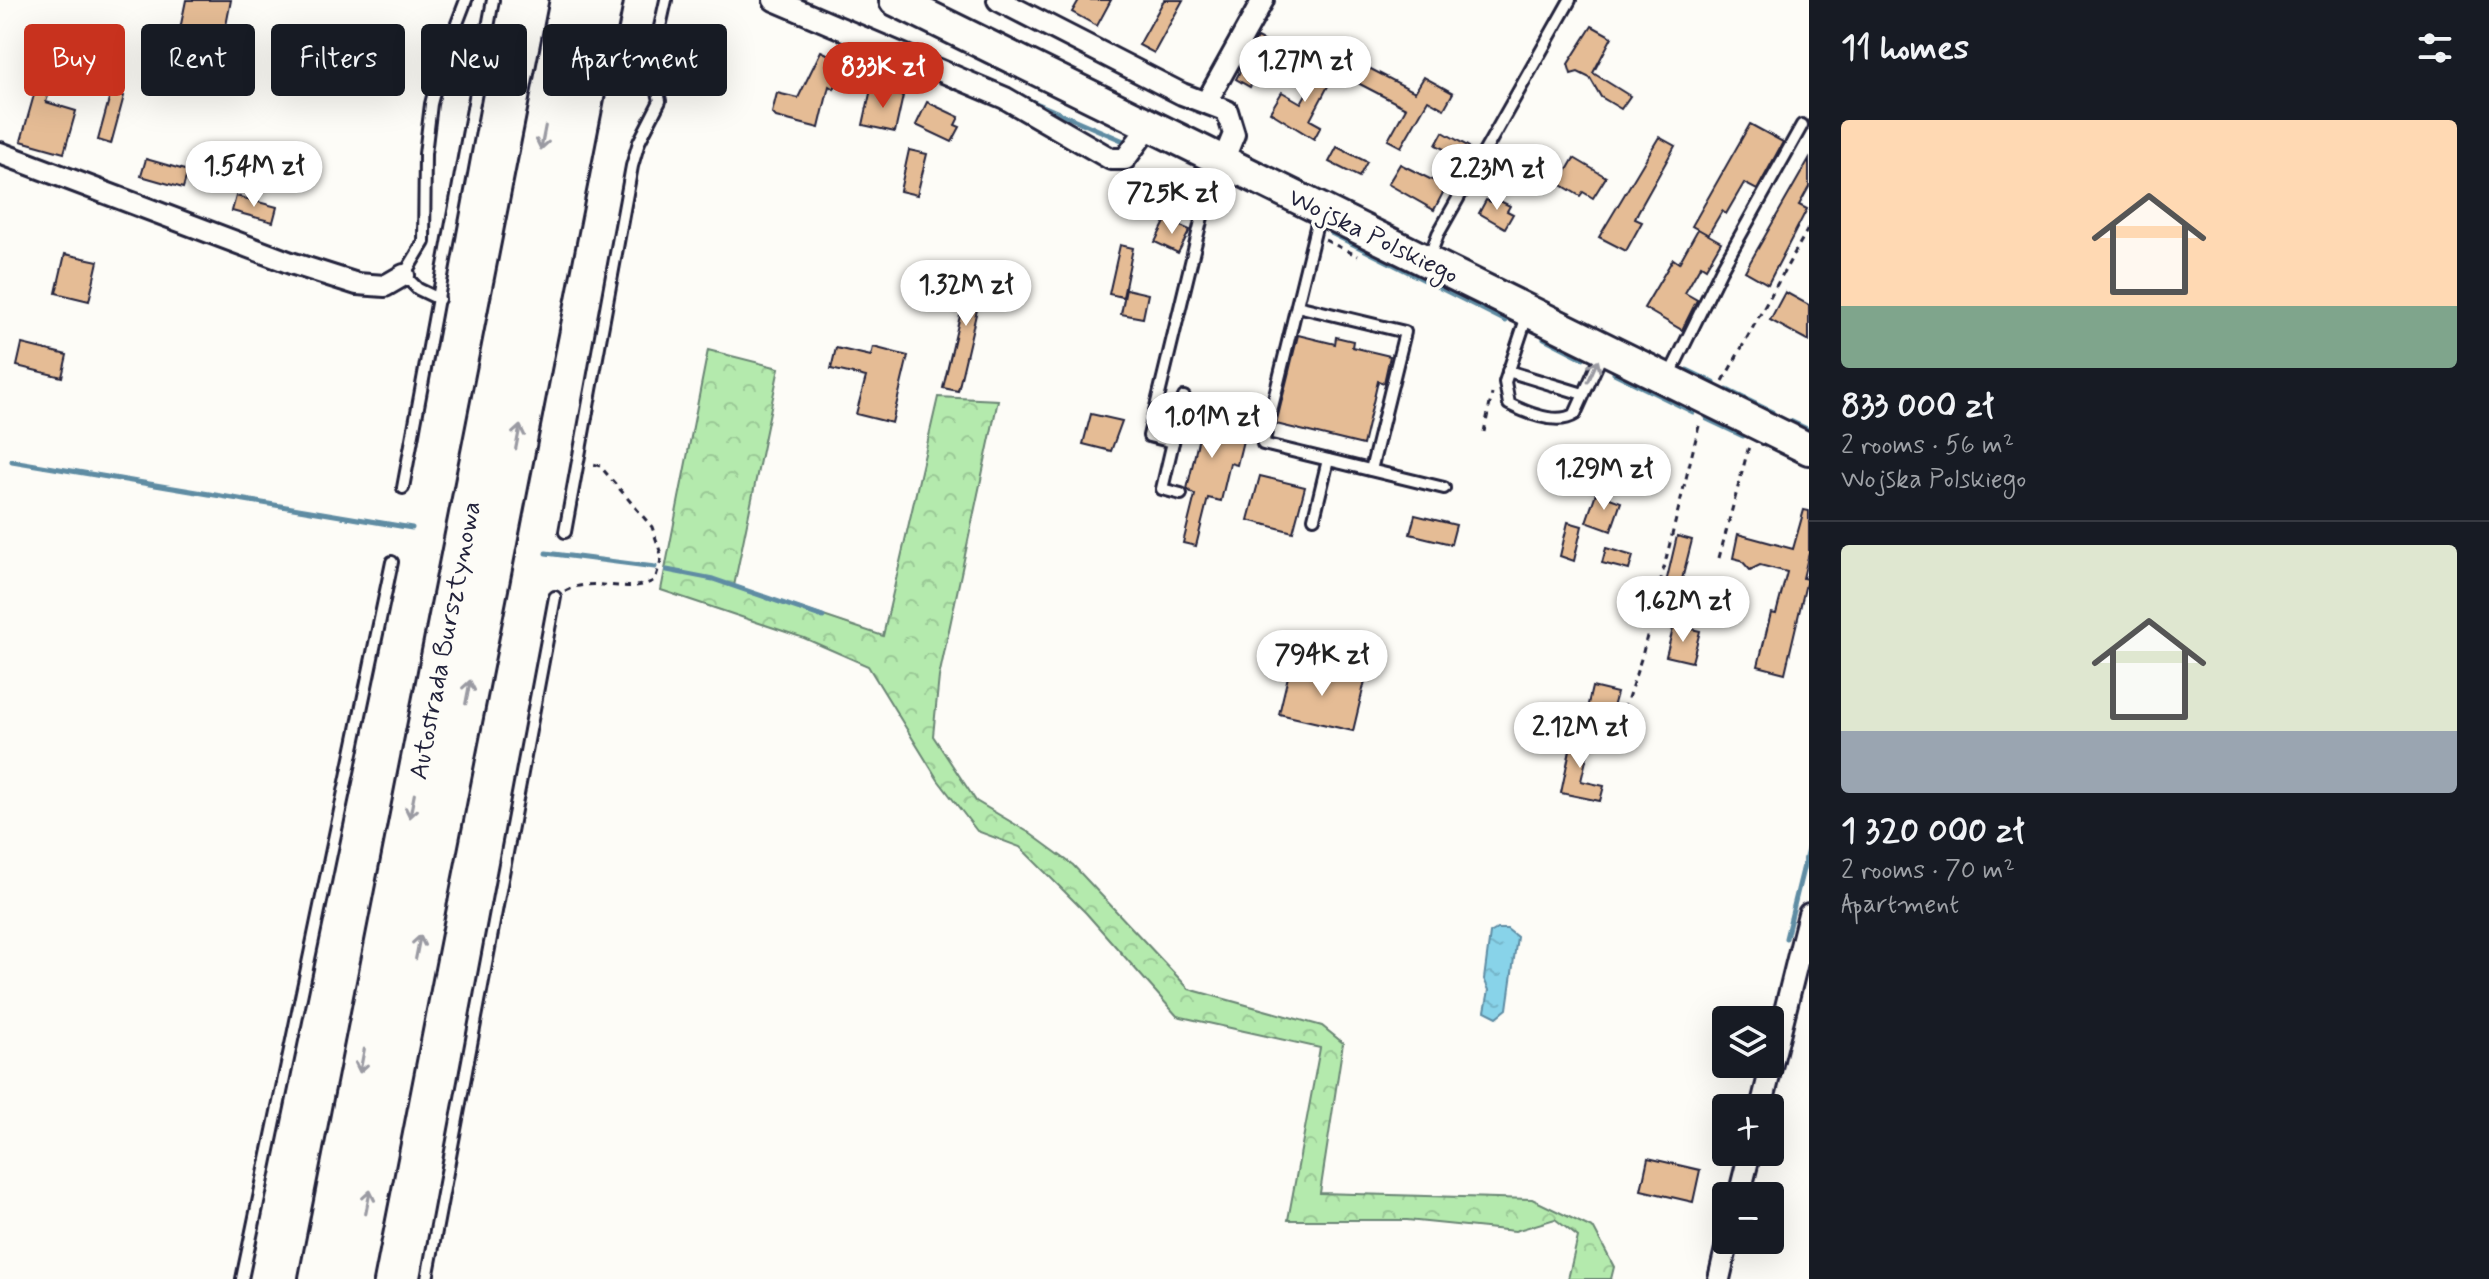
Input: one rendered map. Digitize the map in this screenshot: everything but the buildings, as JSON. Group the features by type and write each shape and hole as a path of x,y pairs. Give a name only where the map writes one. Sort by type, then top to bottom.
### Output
{"highway":[{"name":"Autostrada Bursztynowa","path":"319,1279 570,0"},
{"name":"Autostrada Bursztynowa","path":"353,1279 603,0"}],"main road":[{"name":"Wojska Polskiego","path":"895,0 1809,449"}],"street":[{"path":"774,0 1005,98 1111,159 1125,159 1133,153 1150,125"},
{"path":"998,0 1182,94 1227,111 1232,118 1234,134 1221,161"},
{"path":"1207,101 1263,0"},
{"path":"0,153 277,258 357,284 385,286 404,275"},
{"path":"1764,1094 1809,914"},
{"path":"1719,1279 1725,1254"}],"lane":[{"path":"439,299 418,289 404,275 424,242 425,154 431,104 441,65 466,0"},
{"path":"403,488 493,0"},
{"path":"565,532 632,166 639,142 660,101 652,63 666,0"},
{"path":"1428,261 1438,234 1570,0"},
{"path":"1667,380 1721,270 1802,125"},
{"path":"1173,442 1149,436 1209,188 1221,161"},
{"path":"1321,209 1263,444 1444,488"},
{"path":"1297,306 1405,332 1371,470"},
{"path":"1528,311 1508,371 1505,395 1509,404 1522,411 1556,419 1575,414 1605,348"},
{"path":"1508,371 1583,394"},
{"path":"1181,494 1162,489 1184,397"},
{"path":"1314,518 1328,460"},
{"path":"242,1279 392,562"},
{"path":"427,1279 555,597"}],"path":[{"path":"1624,710 1642,656 1696,430 1809,227"},
{"path":"1719,558 1749,447 1762,426"},
{"path":"555,597 577,584 640,588 655,580 662,557 652,527 600,466 577,458"}],"green space":[{"path":"708,350 779,368 734,586 883,636 938,397 998,400 939,677 933,736 976,801 1028,832 1073,865 1189,989 1322,1026 1343,1043 1320,1193 1532,1199 1594,1229 1614,1267 1611,1279 1568,1279 1578,1237 1555,1219 1515,1231 1407,1220 1288,1220 1320,1048 1177,1016 1086,913 1020,847 977,831 938,780 868,666 804,638 661,590"}],"water":[{"path":"1507,929 1517,937 1507,1009 1497,1017 1485,1011 1489,990 1484,979 1490,933"}],"waterway":[{"path":"1022,97 1126,142"},
{"path":"1331,233 1506,321"},
{"path":"1544,338 1583,358"},
{"path":"1687,370 1714,383"},
{"path":"1614,373 1693,412"},
{"path":"1727,390 1772,412"},
{"path":"1707,419 1743,436"},
{"path":"1790,421 1809,430"},
{"path":"12,461 412,528"},
{"path":"546,553 655,567"},
{"path":"667,570 713,579 823,617"},
{"path":"1786,938 1809,845"}]}
